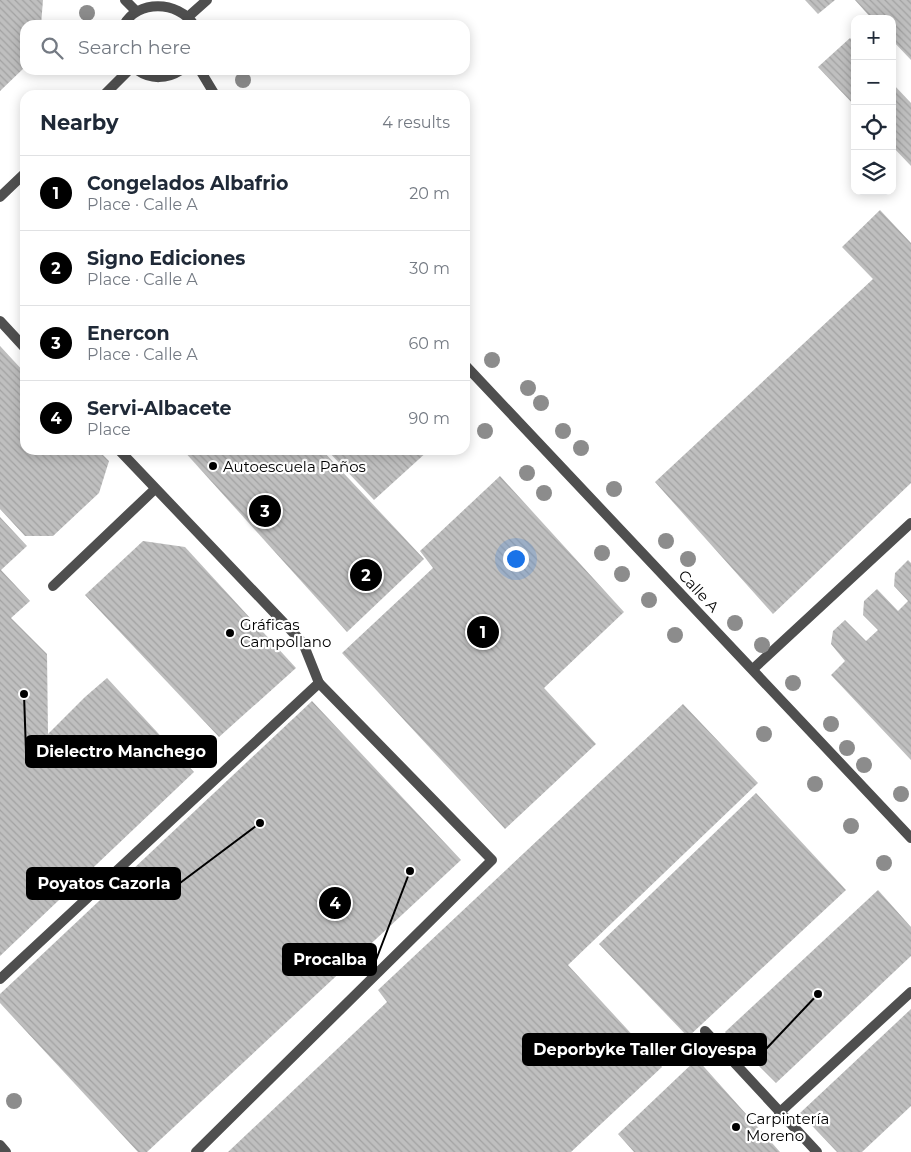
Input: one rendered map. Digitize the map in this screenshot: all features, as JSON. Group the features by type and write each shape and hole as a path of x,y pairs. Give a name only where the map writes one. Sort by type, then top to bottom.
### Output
{"street":[{"path":"125,0 135,10"},
{"path":"193,20 207,0"},
{"path":"128,20 135,10 145,4 157,1 169,3 180,8 191,20"},
{"path":"109,90 124,75"},
{"path":"148,75 164,78 170,75"},
{"path":"203,75 212,90"},
{"path":"0,197 20,178"},
{"path":"0,321 20,343"},
{"name":"Calle A","path":"470,370 911,838"},
{"path":"124,455 304,643 319,683 492,860 196,1152"},
{"path":"52,586 155,489"},
{"path":"752,669 911,523"},
{"path":"0,979 319,683"},
{"path":"779,1113 911,992"},
{"path":"705,1031 817,1152"},
{"path":"0,1145 6,1152"}],"building":[{"path":"0,0 43,0 41,20 20,20 20,72 0,91"},
{"path":"805,0 835,0 818,14"},
{"path":"855,0 911,0 911,60 896,44 896,15 868,15"},
{"path":"851,39 851,102 818,67"},
{"path":"896,87 911,103 911,166 896,150"},
{"path":"880,210 911,243 911,483 773,614 655,482 873,279 842,247"},
{"path":"0,346 20,368 20,455 103,455 109,461 99,493 53,536 25,536 0,509"},
{"path":"188,455 327,455 424,559 347,632"},
{"path":"332,455 424,455 374,500"},
{"path":"500,476 624,612 544,688 596,744 505,829 342,653 433,568 420,551"},
{"path":"0,517 27,546 1,570 30,601 11,618 47,654 48,734 107,678 194,772 0,956"},
{"path":"143,541 185,547 296,668 219,737 85,595"},
{"path":"908,560 911,563 911,760 831,675 845,661 831,644 833,631 845,620 866,641 878,630 863,615 864,601 877,589 898,611 908,601 894,586 895,573"},
{"path":"312,701 461,860 147,1152 138,1152 0,1003 0,994"},
{"path":"683,704 758,783 568,965 662,1067 571,1152 228,1152 387,1002 378,990"},
{"path":"756,793 846,890 688,1037 599,944"},
{"path":"878,890 911,927 911,956 776,1083 725,1032"},
{"path":"911,1009 911,1106 862,1152 837,1152 800,1113"},
{"path":"697,1059 780,1152 634,1152 618,1134"}],"place":[{"name":"Autoescuela Paños","path":"213,466"},
{"name":"Enercon","path":"265,511"},
{"name":"Signo Ediciones","path":"366,575"},
{"name":"Congelados Albafrio","path":"483,632"},
{"name":"Gráficas Campollano","path":"230,633"},
{"name":"Dielectro Manchego","path":"24,694"},
{"name":"Poyatos Cazorla","path":"260,823"},
{"name":"Procalba","path":"410,871"},
{"name":"Servi-Albacete","path":"335,903"},
{"name":"Deporbyke Taller Gloyespa","path":"818,994"},
{"name":"Carpintería Moreno","path":"736,1127"}]}
